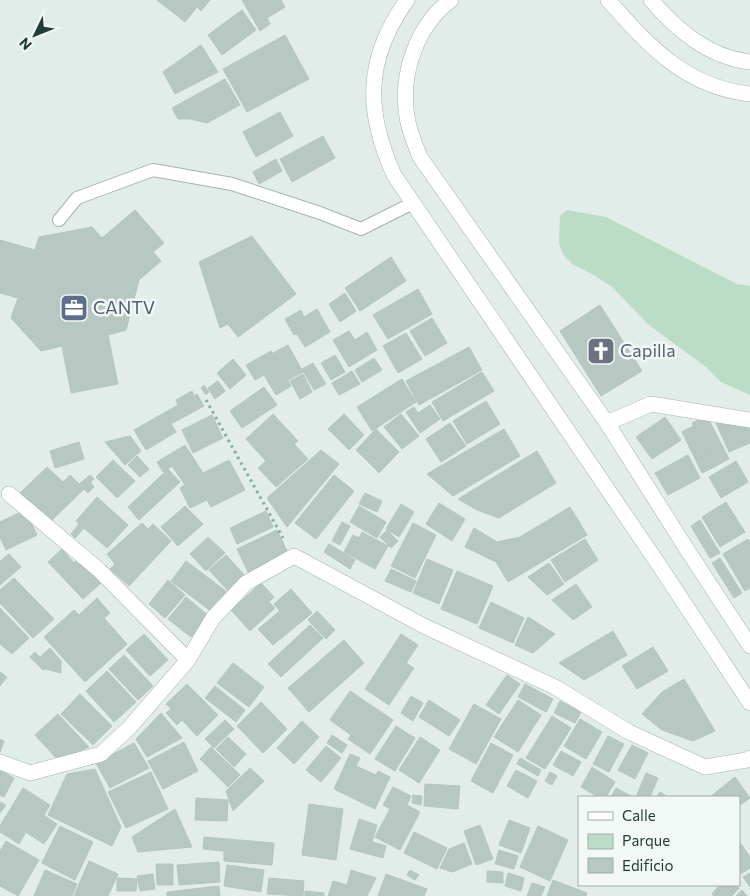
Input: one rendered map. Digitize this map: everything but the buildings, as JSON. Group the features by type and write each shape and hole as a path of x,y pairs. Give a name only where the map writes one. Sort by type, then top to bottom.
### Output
{"street":[{"path":"407,0 385,37 374,83 374,107 377,130 384,153 394,174 660,565 750,703"},
{"path":"451,0 432,19 420,36 406,76 406,118 420,157 607,423 750,646"},
{"path":"608,0 644,40 661,56 680,69 701,80 750,94"},
{"path":"650,0 684,34 703,46 723,56 750,62"},
{"path":"607,423 651,404 750,420"},
{"path":"9,494 99,570 188,660"},
{"path":"0,762 30,773 101,754 130,728 188,660 213,618 246,583 294,556 424,626 555,687 629,732 705,767 750,758"}],"lane":[{"path":"59,220 77,198 153,170 232,184 320,213 361,229 413,202"}],"path":[{"path":"206,400 294,556"}],"green space":[{"path":"567,210 606,217 737,284 750,286 750,395 721,382 706,367 649,325 612,287 572,264 563,254 559,244 560,216"}],"place":[{"name":"CANTV","path":"74,308"},
{"name":"Capilla","path":"601,351"}]}
